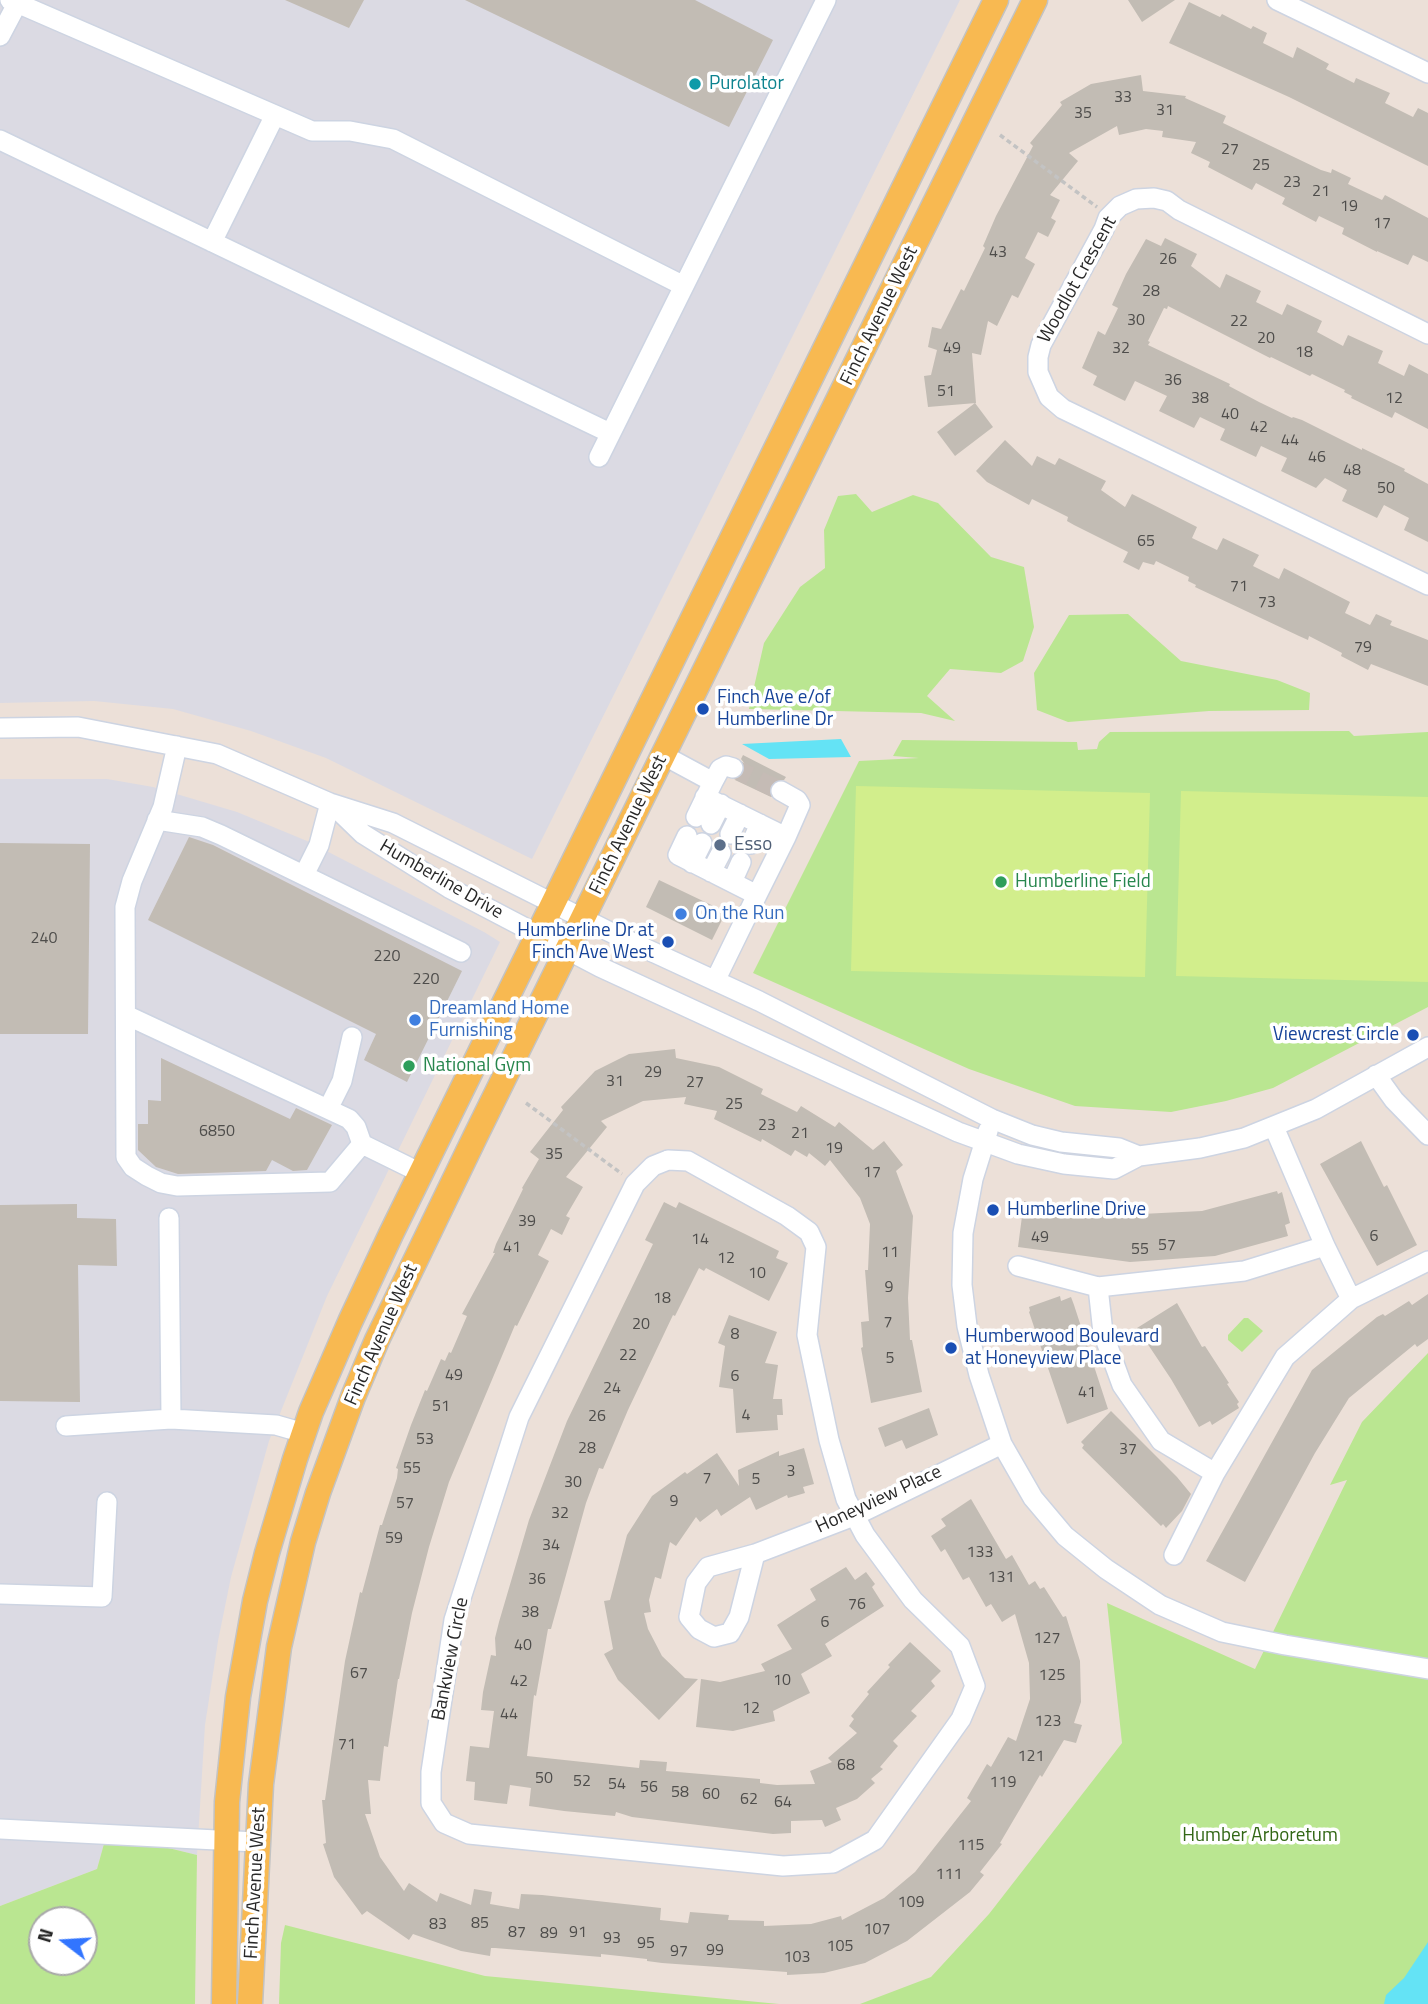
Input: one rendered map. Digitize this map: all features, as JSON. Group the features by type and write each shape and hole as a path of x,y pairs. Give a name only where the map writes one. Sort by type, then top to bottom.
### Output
{"main road":[{"name":"Finch Avenue West","path":"224,2004 226,1840 232,1746 246,1649 270,1541 304,1433 350,1322 421,1173 996,0"},
{"name":"Finch Avenue West","path":"250,2004 256,1842 265,1739 279,1647 303,1542 333,1447 377,1340 1035,0"}],"street":[{"path":"599,457 826,0"},
{"path":"1277,0 1428,73"},
{"path":"0,36 15,1 312,131 350,131 393,139 684,286"},
{"path":"212,242 275,115"},
{"path":"0,140 610,433"},
{"name":"Woodlot Crescent","path":"1428,334 1162,199 1136,198 1120,206 1110,216 1041,345 1038,357 1038,372 1049,397 1063,409 1428,584"},
{"name":"Humberline Drive","path":"0,728 78,727 217,754 330,803 393,823 992,1119 1032,1135 1061,1142 1119,1148 1139,1156"},
{"path":"177,746 163,807 132,881 125,907 126,1157 133,1167 146,1176 161,1184 177,1186 330,1182 362,1144"},
{"path":"663,755 740,814 786,837"},
{"path":"703,820 720,769 726,766 733,768"},
{"path":"715,981 800,805 797,800 781,792"},
{"path":"304,875 319,845 330,803"},
{"name":"Humberline Drive","path":"330,803 363,834 449,888 600,967 983,1143 1018,1154 1114,1170 1139,1156 1200,1148 1274,1127 1315,1109 1428,1047"},
{"path":"730,834 740,814"},
{"path":"157,820 202,827 461,952"},
{"path":"751,844 760,824"},
{"path":"694,839 678,855 758,895"},
{"path":"711,872 721,852"},
{"path":"732,882 741,862"},
{"path":"126,1016 349,1119 356,1127 362,1144 421,1173"},
{"path":"328,1109 342,1081 352,1037"},
{"path":"1376,1075 1394,1100 1428,1135"},
{"path":"992,1119 973,1179 963,1233 962,1285 975,1363 1002,1444 1033,1498 1065,1536 1106,1569 1160,1605 1222,1632 1285,1646 1428,1669"},
{"path":"1274,1127 1351,1299"},
{"name":"Bankview Circle","path":"668,1160 688,1161 787,1216 809,1232 816,1247 807,1335 829,1440 846,1499 854,1516 913,1600 960,1646 975,1686 961,1719 875,1840 833,1863 783,1866 469,1834 444,1823 431,1803 431,1772 454,1620 519,1417 635,1184 653,1166 668,1160"},
{"path":"169,1218 171,1419"},
{"path":"1018,1266 1098,1287 1244,1271 1325,1246"},
{"path":"1174,1555 1215,1473 1285,1357 1351,1299 1428,1261"},
{"path":"1098,1287 1103,1333 1122,1385 1161,1441 1215,1473"},
{"path":"66,1426 171,1419 276,1425 304,1433"},
{"name":"Honeyview Place","path":"755,1553 854,1516 1002,1444"},
{"path":"0,1594 102,1597 107,1502"},
{"path":"0,1829 256,1842"}],"path":[{"path":"1000,135 1110,216"},
{"path":"526,1103 635,1184"}],"shaded area":[{"path":"0,0 960,0 532,859 326,758 251,731 173,709 94,701 0,703"},
{"path":"0,779 107,779 153,787 237,812 307,841 500,942 327,1296 269,1441 231,1577 218,1641 205,1725 197,1855 107,1833 97,1869 0,1906"}],"green space":[{"path":"856,494 872,512 913,495 938,503 991,557 1024,567 1034,627 1023,661 1001,673 950,669 927,696 955,721 921,713 749,709 764,643 800,587 825,568 824,530 838,496"},
{"path":"1128,614 1181,661 1277,680 1310,693 1309,710 1209,711 1068,722 1037,710 1034,673 1069,615"},
{"path":"1349,731 1354,736 1428,732 1428,1007 1273,1088 1171,1112 1075,1106 969,1069 753,973 859,761 919,758 893,756 902,740 1077,742 1078,750 1097,749 1099,742 1110,732"},
{"name":"Humberline Field","path":"856,786 1150,793 1145,977 851,971"},
{"name":"Humberline Field","path":"1181,791 1428,797 1428,982 1176,976"},
{"path":"1244,1318 1248,1318 1263,1331 1242,1352 1228,1340 1228,1335"},
{"name":"Humber Arboretum","path":"1428,1353 1428,2004 860,2004 931,1977 989,1914 1122,1743 1107,1603 1255,1669 1347,1480 1330,1485 1362,1422"},
{"path":"107,1833 197,1855 195,2004 0,2004 0,1906 97,1869"},
{"path":"285,1925 485,1976 779,2004 279,2004 281,1943"}],"water":[{"path":"841,739 851,757 769,759 742,744"},
{"path":"1428,1942 1428,2004 1384,2004 1386,1995 1404,1978"}],"building":[{"path":"285,0 364,0 349,28"},
{"name":"Purolator","path":"465,0 695,0 773,40 729,127"},
{"path":"1128,0 1175,0 1142,22"},
{"path":"1189,2 1220,17 1222,14 1251,29 1253,26 1267,33 1263,43 1293,58 1297,47 1329,64 1326,69 1354,83 1356,78 1390,93 1385,103 1413,117 1418,108 1428,113 1428,166 1289,97 1169,43"},
{"path":"1141,75 1143,91 1186,96 1185,98 1226,116 1223,123 1321,170 1331,173 1332,169 1351,178 1348,184 1382,200 1385,195 1428,218 1428,262 1413,255 1408,265 1342,234 1344,228 1319,216 1316,222 1282,204 1285,198 1256,183 1252,190 1208,167 1210,162 1191,153 1196,142 1162,137 1163,131 1146,129 1119,135 1117,126 1069,153 1078,161 1050,195 1060,200 1051,218 1056,221 1048,237 1038,232 1025,258 1035,264 1018,298 1012,295 997,326 988,321 981,355 972,353 976,403 928,407 924,376 931,375 937,350 928,347 932,327 941,329 961,289 964,291 985,248 983,246 996,216 1033,146 1030,143 1062,105 1060,102 1091,84"},
{"path":"1165,238 1197,254 1191,266 1220,288 1226,274 1261,291 1256,302 1282,315 1287,304 1322,321 1317,332 1343,346 1348,335 1383,351 1378,363 1404,376 1409,364 1428,374 1428,429 1395,412 1392,418 1351,398 1345,390 1270,358 1168,306 1167,309 1164,308 1148,341 1148,345 1230,384 1229,386 1259,402 1362,448 1405,469 1404,471 1428,484 1428,542 1404,530 1409,518 1384,505 1377,518 1342,501 1347,490 1325,478 1316,488 1281,471 1287,458 1261,446 1256,457 1220,440 1225,429 1200,417 1194,428 1159,411 1167,396 1135,381 1125,401 1093,385 1097,376 1082,368 1098,331 1105,335 1118,308 1112,305 1146,239 1161,246"},
{"path":"975,403 993,427 955,456 937,432"},
{"path":"1005,440 1032,466 1037,456 1055,465 1059,458 1106,481 1101,490 1125,507 1132,494 1197,527 1192,538 1217,550 1223,538 1259,555 1253,566 1279,579 1284,568 1350,602 1345,613 1370,625 1376,614 1392,621 1390,625 1428,640 1428,686 1371,664 1368,670 1309,636 1308,640 1195,587 1196,585 1188,581 1189,577 1156,561 1154,565 1143,562 1139,570 1123,562 1128,552 1074,525 1067,521 1068,517 1032,499 1029,505 987,482 976,471"},
{"path":"743,755 786,777 771,784 771,797 735,780 745,772 745,764 741,759"},
{"path":"189,837 213,845 462,971 407,1082 364,1060 376,1034 148,920"},
{"path":"0,843 90,844 88,1034 0,1034"},
{"path":"659,880 726,912 712,940 646,907"},
{"path":"675,1049 676,1058 719,1067 763,1089 761,1094 797,1112 801,1106 835,1127 839,1122 873,1150 884,1141 903,1165 896,1171 913,1216 908,1298 910,1340 922,1392 871,1403 861,1348 861,1322 869,1321 865,1270 868,1270 870,1224 860,1198 830,1160 825,1166 809,1153 807,1157 795,1150 791,1156 762,1139 761,1142 714,1119 717,1111 684,1104 686,1097 643,1101 601,1121 607,1127 566,1177 583,1187 566,1216 570,1218 562,1235 551,1229 538,1255 549,1261 517,1326 515,1325 449,1482 412,1613 398,1679 388,1747 384,1746 380,1781 368,1780 371,1814 365,1814 380,1857 404,1891 409,1883 437,1902 440,1893 471,1905 474,1889 492,1892 490,1904 519,1909 521,1894 661,1908 660,1920 688,1923 690,1912 729,1915 728,1920 764,1921 764,1926 811,1924 841,1916 842,1920 884,1898 915,1872 971,1801 967,1798 987,1764 991,1767 1008,1737 1016,1741 1030,1699 1029,1663 1015,1614 1002,1622 991,1604 986,1607 969,1577 963,1580 945,1549 941,1552 931,1536 946,1526 941,1519 971,1499 1006,1559 1012,1555 1029,1585 1035,1581 1040,1589 1044,1587 1063,1617 1066,1616 1080,1661 1081,1702 1074,1723 1082,1725 1076,1743 1064,1740 1042,1777 1040,1775 1000,1843 1002,1844 980,1872 984,1875 970,1892 907,1941 865,1963 824,1973 787,1975 787,1972 662,1963 601,1954 601,1957 495,1948 491,1948 490,1956 461,1951 413,1934 409,1940 367,1911 362,1915 334,1877 323,1844 326,1843 322,1800 325,1800 345,1661 360,1592 362,1593 380,1525 397,1478 396,1468 425,1390 427,1391 441,1359 445,1361 449,1352 451,1353 467,1316 462,1314 495,1253 496,1244 522,1188 539,1159 530,1152 563,1110 561,1107 595,1071 629,1054"},
{"path":"161,1058 290,1119 296,1108 332,1125 307,1170 293,1171 272,1160 266,1171 178,1174 156,1167 138,1150 138,1124 148,1124 148,1100 161,1101"},
{"path":"1361,1141 1417,1245 1377,1266 1320,1164"},
{"path":"1277,1191 1278,1194 1282,1192 1290,1223 1285,1225 1288,1236 1215,1256 1130,1262 1018,1247 1024,1201 1121,1215 1202,1211"},
{"path":"664,1202 676,1208 679,1202 745,1234 779,1251 776,1258 788,1263 769,1301 706,1268 704,1271 699,1268 675,1316 673,1315 603,1469 599,1468 586,1503 551,1629 548,1629 536,1696 534,1695 527,1756 639,1768 640,1760 667,1762 666,1771 760,1779 760,1783 777,1785 815,1784 810,1771 832,1762 828,1758 857,1733 849,1726 854,1719 851,1716 869,1694 867,1692 890,1667 888,1665 910,1642 941,1671 931,1681 935,1686 911,1711 917,1716 893,1741 898,1746 880,1767 883,1769 871,1779 875,1783 857,1799 836,1808 841,1820 825,1827 822,1820 791,1821 791,1833 773,1834 632,1817 616,1812 615,1816 564,1811 529,1806 531,1788 510,1785 507,1804 497,1803 474,1800 475,1782 466,1781 470,1746 489,1748 494,1711 481,1710 483,1692 491,1655 496,1656 495,1638 529,1520 567,1421 653,1244 645,1240"},
{"path":"77,1204 77,1218 116,1219 117,1266 78,1265 80,1402 0,1401 0,1205"},
{"path":"1428,1294 1428,1339 1417,1347 1415,1344 1349,1398 1315,1453 1245,1582 1206,1561 1312,1370 1377,1317 1383,1314 1385,1316 1409,1301 1412,1305"},
{"path":"1060,1296 1061,1301 1071,1297 1108,1409 1067,1424 1029,1312 1029,1307"},
{"path":"1177,1303 1202,1347 1205,1346 1239,1402 1239,1408 1212,1425 1210,1421 1199,1427 1137,1328"},
{"path":"729,1315 777,1332 765,1363 778,1365 773,1399 782,1399 783,1415 777,1415 778,1430 736,1433 733,1389 719,1387 725,1346 718,1343"},
{"path":"929,1408 938,1435 906,1449 902,1440 885,1447 878,1428"},
{"path":"1111,1411 1191,1494 1182,1511 1166,1528 1082,1448 1084,1445 1081,1442"},
{"path":"804,1448 814,1484 803,1487 805,1493 788,1498 787,1495 756,1510 750,1497 721,1516 717,1509 700,1522 696,1517 676,1546 670,1542 661,1579 655,1577 649,1600 651,1612 644,1613 648,1629 662,1656 685,1678 698,1679 659,1720 618,1680 604,1654 613,1649 604,1601 610,1600 627,1535 652,1496 717,1453 739,1486 738,1470 779,1451 779,1456"},
{"path":"846,1567 855,1580 866,1572 875,1584 872,1587 884,1606 825,1644 832,1656 801,1674 810,1693 773,1711 775,1721 733,1731 696,1727 701,1679 720,1682 765,1671 761,1664 792,1649 777,1625 816,1600 810,1589"}],"tunnel":[{"path":"733,768 781,791"}],"place":[{"name":"Purolator","path":"695,84"},
{"name":"Finch Ave e/of Humberline Dr","path":"703,709"},
{"name":"Esso","path":"720,845"},
{"name":"Humberline Field","path":"1001,882"},
{"name":"On the Run","path":"681,914"},
{"name":"Humberline Dr at Finch Ave West","path":"668,942"},
{"name":"Dreamland Home Furnishing","path":"415,1020"},
{"name":"Viewcrest Circle","path":"1413,1035"},
{"name":"National Gym","path":"409,1066"},
{"name":"Humberline Drive","path":"993,1210"},
{"name":"Humberwood Boulevard at Honeyview Place","path":"951,1348"}]}
